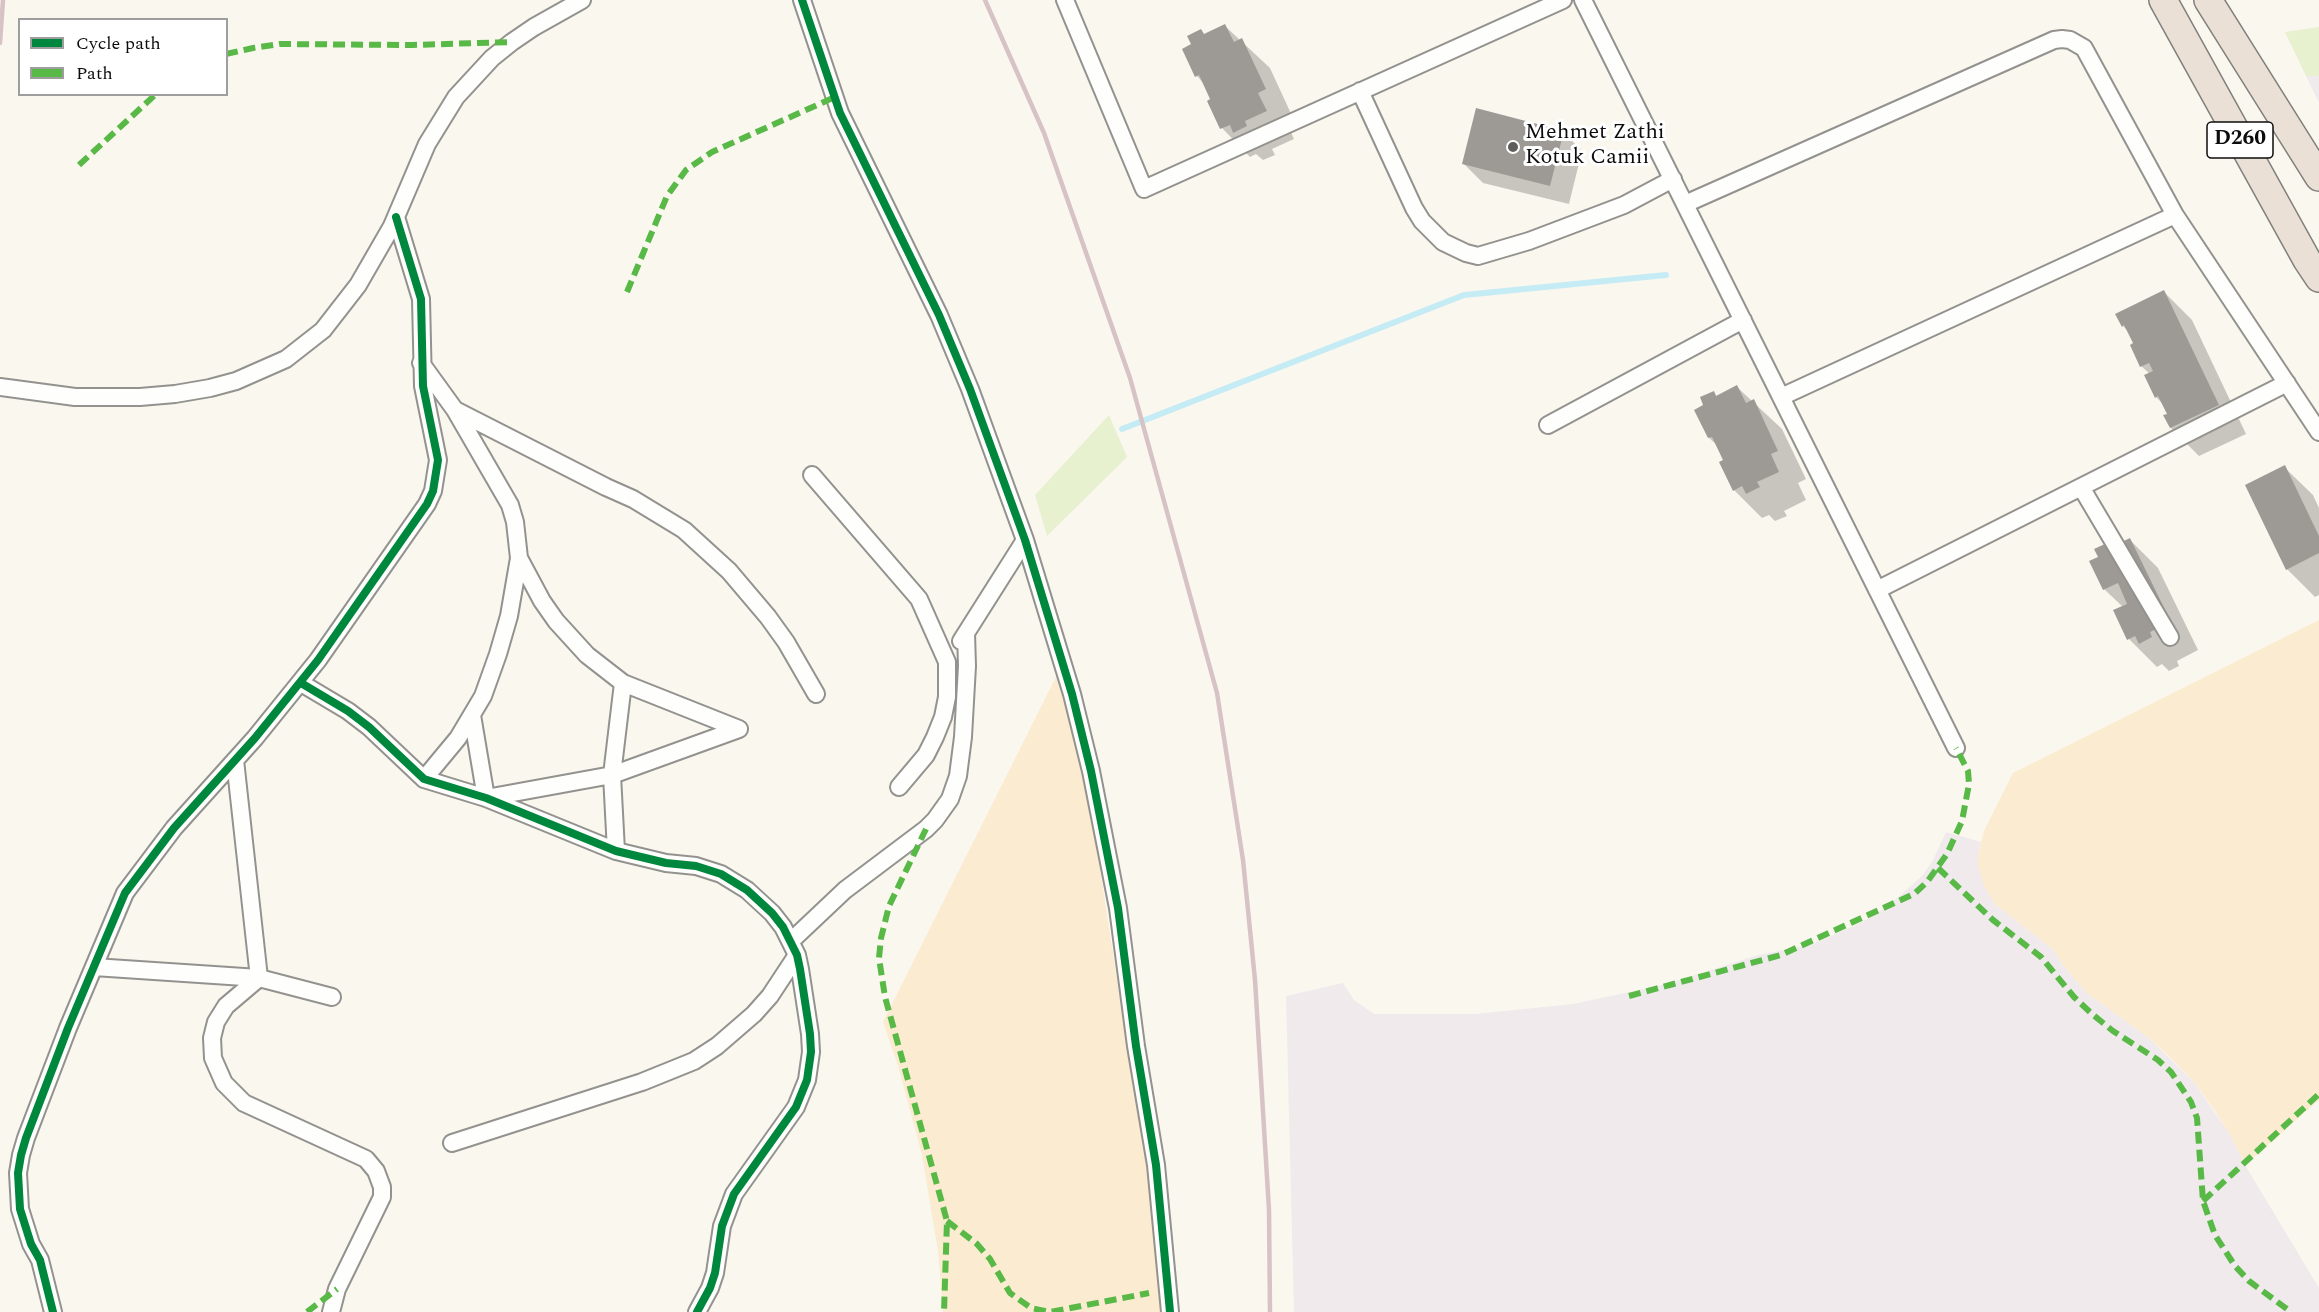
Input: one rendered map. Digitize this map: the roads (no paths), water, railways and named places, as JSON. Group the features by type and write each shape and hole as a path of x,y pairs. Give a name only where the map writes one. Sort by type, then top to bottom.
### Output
{"highway":[{"name":"D260","path":"2163,0 2301,250 2319,278"},
{"name":"D260","path":"2208,0 2319,177"}],"street":[{"path":"0,387 75,397 140,397 210,388 262,371 286,359 323,330 358,285 396,217 427,144 440,120 473,77 534,27 582,0"},
{"path":"802,0 840,113 939,315 990,443 1025,540 1072,694 1106,840 1118,908 1136,1046 1156,1164 1170,1312"},
{"path":"1065,0 1144,189 1563,0"},
{"path":"1583,0 1956,748"},
{"path":"1685,204 2054,40 2070,40 2084,48 2175,215 2319,432"},
{"path":"1360,91 1422,221 1443,242 1466,253 1479,256 1529,241 1624,205 1672,179"},
{"path":"1781,397 2175,215"},
{"path":"54,1312 39,1260 22,1218 18,1173 26,1138 125,892 174,828 301,683 421,514 433,491 438,460 426,408 421,363 421,299 396,217"},
{"path":"1548,425 1743,320"},
{"path":"421,363 455,410 510,505 515,522 519,558 509,616 483,696 458,738 424,779"},
{"path":"1877,590 2287,383"},
{"path":"455,410 633,499 684,530 729,571 768,617 797,659 816,694"},
{"path":"812,475 919,599 947,662 943,717 926,755 899,787"},
{"path":"2081,487 2170,637"},
{"path":"947,662 1025,540"},
{"path":"486,798 612,775 739,729 623,683 587,655 556,621 542,601 519,558"},
{"path":"452,1143 642,1082 694,1061 717,1046 754,1014 775,989 794,948 845,890 926,829 950,799 958,776 963,737 967,666 966,633"},
{"path":"301,683 333,701 362,722 424,779 486,798 616,851 666,863 696,866 733,880 772,914 794,948 810,1034 811,1052 807,1080 792,1113 734,1194 722,1226 715,1273 697,1312"},
{"path":"616,851 612,775 623,683"},
{"path":"472,716 486,798"},
{"path":"235,760 259,978"},
{"path":"94,966 259,978 332,997"},
{"path":"259,978 226,1006 216,1022 212,1038 213,1058 224,1083 244,1103 366,1159 376,1171 382,1187 382,1197 337,1289 331,1312"}],"waterway":[{"path":"1122,429 1464,295 1666,275"}],"railway":[{"path":"0,43 3,0"},
{"path":"985,0 1044,133 1130,378 1217,693 1243,860 1255,980 1269,1210 1270,1312"}],"place":[{"name":"Mehmet Zathi Kotuk Camii","path":"1513,147"}]}
